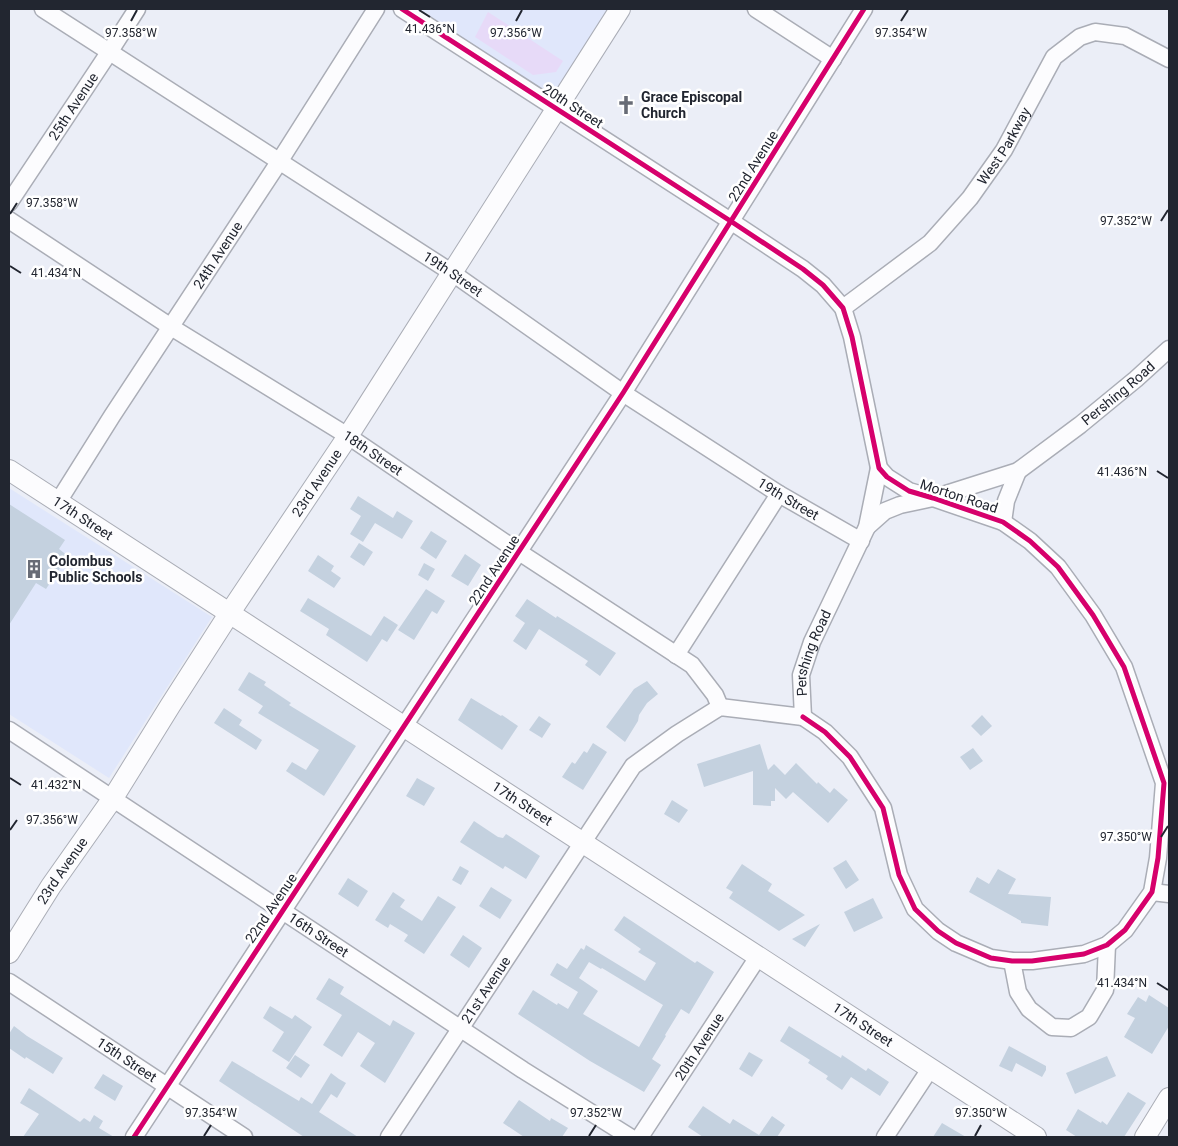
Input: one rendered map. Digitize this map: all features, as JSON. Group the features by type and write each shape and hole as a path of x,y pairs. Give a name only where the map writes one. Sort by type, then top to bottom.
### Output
{"main road":[{"name":"23rd Avenue","path":"9,953 52,886 113,798 229,614 348,436 620,9"},
{"name":"17th Street","path":"9,470 1036,1137"},
{"path":"1145,1137 1169,1098"}],"street":[{"name":"19th Street","path":"43,9 451,272 623,393 779,494 864,534"},
{"name":"25th Avenue","path":"9,203 137,9"},
{"name":"24th Avenue","path":"58,502 280,162 376,9"},
{"name":"20th Street","path":"402,9 732,222"},
{"path":"756,9 832,58"},
{"name":"22nd Avenue","path":"134,1137 623,393 864,9"},
{"name":"West Parkway","path":"843,308 930,243 970,198 1004,150 1054,57 1080,37 1095,32 1126,36 1169,59"},
{"name":"18th Street","path":"9,220 171,327 348,436 519,552 676,655 692,666 715,695 720,707"},
{"path":"732,222 824,285 843,308 852,337 879,468"},
{"name":"Pershing Road","path":"864,534 885,511 900,504 933,498 1018,471 1080,425 1169,349"},
{"name":"Morton Road","path":"879,468 909,492 933,498 1003,522 1030,541 1058,567 1093,615 1124,668 1167,783"},
{"name":"Pershing Road","path":"720,707 803,717 801,674 812,642 864,534 879,468"},
{"path":"1003,522 1006,501 1018,471"},
{"path":"676,655 779,494"},
{"path":"582,843 633,766 677,734 720,707"},
{"path":"803,717 825,732 850,757 883,808 898,875 915,909 938,932 956,943 991,958 1032,961 1084,954 1107,945 1125,930 1152,892 1167,783"},
{"name":"16th Street","path":"9,730 460,1029 630,1137"},
{"name":"21st Avenue","path":"389,1137 582,843"},
{"path":"1152,892 1169,894"},
{"path":"1012,961 1018,992 1029,1009 1052,1027 1071,1028 1089,1017 1105,990 1107,945"},
{"name":"20th Avenue","path":"640,1137 758,957"},
{"name":"15th Street","path":"9,982 244,1137"},
{"path":"885,1137 930,1069"}],"shaded area":[{"path":"410,9 607,9 552,98"},
{"path":"488,12 563,61 556,72 533,75 475,37"},
{"path":"9,488 212,617 109,778 9,714"}],"building":[{"path":"358,496 393,518 397,511 413,521 402,539 375,523 363,542 350,534 361,516 350,509"},
{"name":"Colombus Public Schools","path":"9,504 65,540 59,549 68,556 46,589 36,583 9,625"},
{"path":"431,531 447,541 436,559 420,548"},
{"path":"359,543 373,552 364,566 350,557"},
{"path":"465,554 481,565 468,586 451,576"},
{"path":"318,555 334,566 331,571 341,578 334,588 308,571"},
{"path":"424,563 435,569 428,581 418,575"},
{"path":"426,589 445,601 437,614 432,611 414,640 398,630"},
{"path":"308,598 371,636 384,616 398,625 387,642 382,639 367,662 326,635 329,629 300,611"},
{"path":"527,599 616,653 600,676 585,665 588,661 539,629 526,650 513,641 525,623 515,616"},
{"path":"249,672 266,682 264,685 291,703 289,705 356,746 324,796 286,771 292,762 306,770 319,750 258,713 263,706 238,690"},
{"path":"647,681 658,694 647,703 625,742 606,727 634,689"},
{"path":"471,698 518,726 502,750 458,720"},
{"path":"224,708 242,720 239,725 262,740 256,750 214,723"},
{"path":"982,715 992,726 981,736 971,726"},
{"path":"539,716 551,724 542,738 529,730"},
{"path":"593,743 607,752 583,790 562,777 572,762 575,764 584,751 587,753"},
{"path":"760,744 768,770 774,764 785,775 796,763 817,784 818,782 830,793 834,788 848,800 828,823 793,792 786,799 775,788 775,801 771,801 771,806 753,805 753,771 704,787 697,764"},
{"path":"973,748 983,761 970,770 960,757"},
{"path":"417,778 435,788 424,806 406,796"},
{"path":"672,800 688,810 679,823 664,814"},
{"path":"474,821 498,837 503,838 506,834 540,856 526,879 505,866 503,869 460,842"},
{"path":"846,860 859,880 846,889 833,868"},
{"path":"742,864 772,884 768,891 805,915 779,931 729,898 733,892 726,888"},
{"path":"460,866 469,871 461,885 452,880"},
{"path":"998,869 1016,879 1008,894 1051,897 1048,926 1021,923 1021,921 969,892 977,877 989,884"},
{"path":"348,878 368,891 358,907 338,894"},
{"path":"491,887 512,900 500,919 479,906"},
{"path":"393,892 405,900 400,907 422,921 438,896 456,907 424,954 404,941 408,935 390,924 388,928 375,920"},
{"path":"873,898 883,918 854,932 844,912"},
{"path":"624,916 695,963 697,961 714,972 689,1014 681,1009 665,1035 652,1059 661,1065 644,1092 590,1061 518,1014 533,990 557,1005 558,1003 568,1009 578,992 550,975 557,963 567,969 581,948 584,950 586,945 645,981 656,963 638,952 641,949 614,930","holes":["589,962 663,1005 639,1047 583,1014 598,991 579,978"]},
{"path":"820,924 805,947 792,939"},
{"path":"463,935 482,948 469,968 450,955"},
{"path":"329,978 344,987 340,994 390,1026 393,1020 415,1033 385,1083 360,1066 375,1043 358,1032 342,1057 323,1045 342,1015 316,999"},
{"path":"1149,995 1169,1008 1169,1026 1152,1054 1124,1037 1135,1018 1127,1014 1138,997 1146,1002"},
{"path":"270,1006 292,1019 295,1015 312,1027 289,1062 272,1051 284,1032 263,1018"},
{"path":"14,1026 63,1058 53,1074 9,1048 9,1034"},
{"path":"789,1026 841,1058 842,1055 866,1071 868,1068 889,1082 880,1096 851,1077 842,1090 826,1079 828,1076 808,1063 810,1060 780,1041"},
{"path":"1009,1046 1046,1066 1042,1077 1016,1063 1012,1072 999,1066"},
{"path":"749,1052 763,1060 752,1077 739,1069"},
{"path":"295,1055 310,1065 301,1078 286,1068"},
{"path":"1107,1056 1116,1076 1075,1094 1066,1073"},
{"path":"232,1061 299,1101 301,1097 312,1104 331,1073 346,1083 337,1098 331,1094 319,1112 358,1137 304,1137 219,1081"},
{"path":"103,1074 123,1086 115,1101 94,1088"},
{"path":"29,1088 80,1122 84,1118 90,1122 94,1115 103,1121 99,1128 114,1137 23,1137 39,1114 20,1103"},
{"path":"1128,1092 1146,1103 1124,1137 1077,1137 1066,1130 1078,1109 1107,1125"},
{"path":"519,1100 550,1121 551,1118 568,1128 562,1137 524,1137 503,1123"},
{"path":"703,1106 730,1124 733,1119 759,1135 772,1116 785,1125 777,1137 703,1137 688,1127"},
{"path":"942,1123 966,1137 933,1137"}],"cycle path":[{"path":"402,9 803,269 823,285 843,308 852,337 879,468 887,477 909,491 1003,522 1030,541 1058,567 1093,615 1124,667 1164,783 1158,858 1152,892 1125,930 1107,945 1084,954 1032,961 1012,961 991,958 956,943 938,931 915,909 899,875 883,808 850,757 825,732 803,717"},
{"path":"134,1137 623,393 864,9"}],"place":[{"name":"Grace Episcopal Church","path":"626,105"},
{"name":"Colombus Public Schools","path":"34,569"}]}
